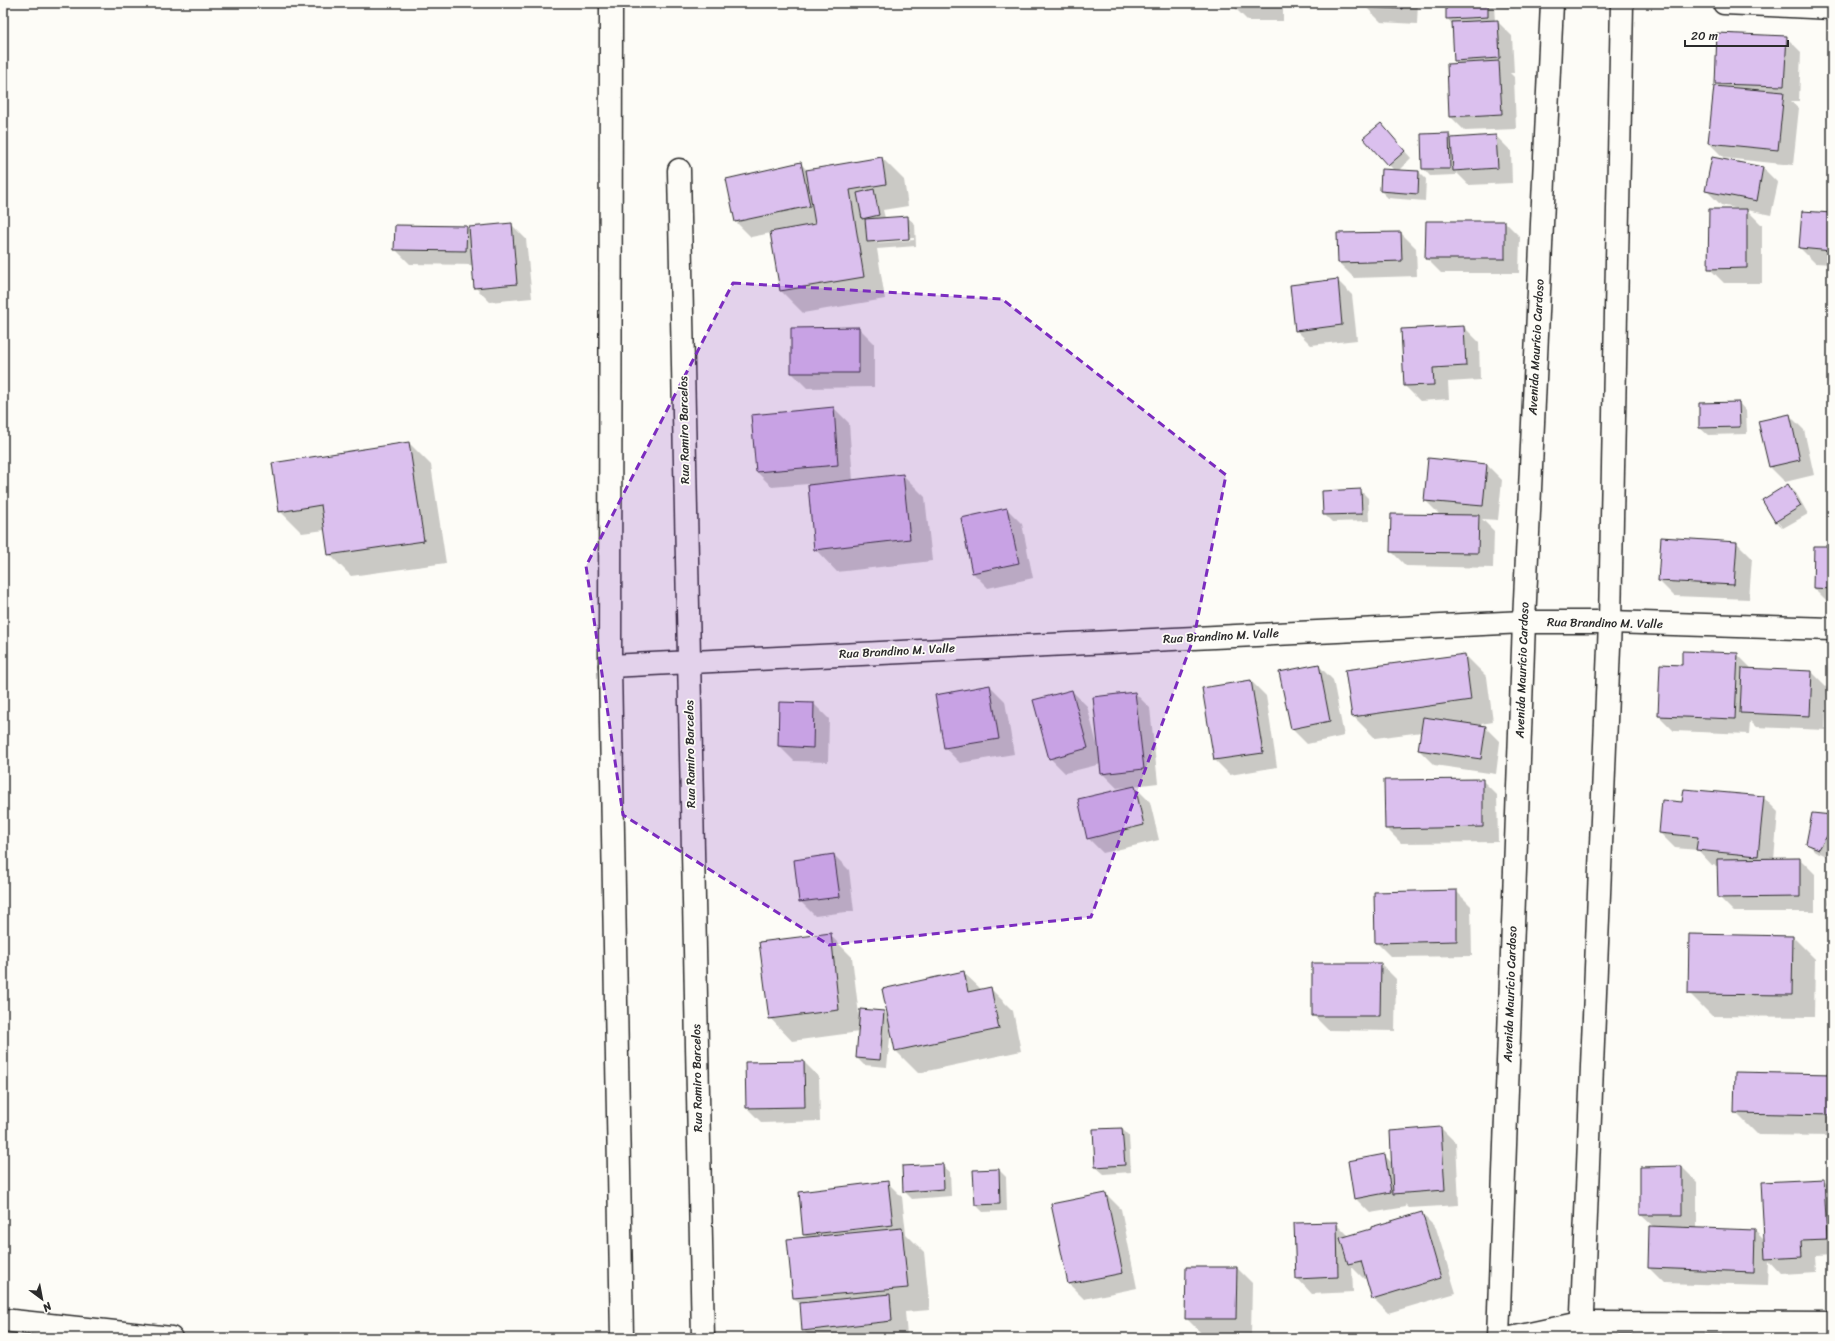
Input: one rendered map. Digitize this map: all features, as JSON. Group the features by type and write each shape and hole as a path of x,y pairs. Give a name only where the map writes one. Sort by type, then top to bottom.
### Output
{"street":[{"path":"611,3 610,666 622,1338"},
{"name":"Avenida Maurício Cardoso","path":"1498,1338 1524,622 1552,3"},
{"path":"1581,1331 1610,622 1622,3"},
{"path":"1724,3 1832,8"},
{"name":"Rua Ramiro Barcelos","path":"679,170 703,1338"},
{"name":"Rua Brandino M. Valle","path":"610,666 688,661 1524,622 1610,622 1832,630"},
{"path":"3,1320 171,1338"},
{"path":"1511,1338 1581,1331 1832,1324"}],"highlighted area":[{"path":"733,283 1002,299 1226,475 1194,637 1091,917 829,945 623,815 586,566"}],"building":[{"path":"1232,3 1269,3 1269,6 1232,7"},
{"path":"1365,3 1402,3 1402,9 1365,7"},
{"path":"1446,3 1488,3 1488,17 1446,19"},
{"path":"1498,20 1500,58 1454,61 1452,22"},
{"path":"1717,33 1787,36 1784,86 1715,84"},
{"path":"1499,61 1502,114 1449,117 1447,64"},
{"path":"1714,86 1784,92 1778,150 1708,143"},
{"path":"1381,123 1405,151 1388,166 1363,138"},
{"path":"1449,133 1450,169 1422,169 1421,134"},
{"path":"1496,135 1498,168 1453,171 1451,138"},
{"path":"882,157 886,184 850,190 864,277 780,291 770,232 815,224 806,170"},
{"path":"1712,157 1763,167 1757,201 1705,191"},
{"path":"801,162 810,206 735,222 726,179"},
{"path":"1381,169 1419,171 1418,194 1380,191"},
{"path":"874,189 879,215 862,219 857,193"},
{"path":"1709,209 1747,209 1747,268 1708,269"},
{"path":"1802,211 1832,213 1832,251 1799,248"},
{"path":"908,216 909,239 867,242 865,219"},
{"path":"1426,221 1505,221 1505,259 1425,259"},
{"path":"512,223 517,284 474,288 469,227"},
{"path":"395,225 467,226 466,251 394,250"},
{"path":"1401,232 1402,261 1338,263 1337,233"},
{"path":"1338,279 1342,325 1295,331 1290,285"},
{"path":"1464,326 1466,366 1433,368 1434,385 1404,386 1401,329"},
{"path":"859,327 859,373 791,373 791,328"},
{"path":"1739,402 1740,427 1699,428 1699,403"},
{"path":"834,407 838,465 756,472 751,415"},
{"path":"1790,414 1800,460 1769,467 1758,421"},
{"path":"409,442 424,541 328,555 321,505 279,512 272,463"},
{"path":"1428,458 1487,464 1483,506 1424,501"},
{"path":"903,474 910,539 814,550 808,485"},
{"path":"1788,484 1801,506 1775,522 1762,500"},
{"path":"1361,489 1362,514 1323,515 1322,491"},
{"path":"1007,508 1019,563 972,573 961,518"},
{"path":"1391,514 1479,515 1478,553 1390,552"},
{"path":"1661,537 1737,542 1734,585 1658,581"},
{"path":"1814,546 1832,546 1832,589 1813,588"},
{"path":"1682,651 1738,653 1735,719 1658,716 1660,664 1682,665"},
{"path":"1465,654 1471,700 1352,717 1345,670"},
{"path":"1319,664 1330,721 1291,729 1279,672"},
{"path":"1742,668 1812,671 1810,716 1740,713"},
{"path":"1251,680 1263,753 1214,760 1202,688"},
{"path":"990,685 999,739 944,748 935,695"},
{"path":"1072,690 1088,748 1049,759 1033,700"},
{"path":"1135,692 1144,769 1101,774 1093,697"},
{"path":"779,702 814,703 813,748 778,746"},
{"path":"1423,717 1486,726 1481,759 1418,750"},
{"path":"1483,779 1483,827 1385,829 1384,780"},
{"path":"1135,786 1144,825 1087,839 1078,799"},
{"path":"1684,789 1764,796 1758,856 1696,850 1698,837 1659,833 1662,800 1682,802"},
{"path":"1812,813 1832,815 1832,828 1819,849 1806,844"},
{"path":"834,854 840,897 799,902 794,860"},
{"path":"1800,858 1800,897 1718,898 1717,859"},
{"path":"1832,861 1832,921 1829,921"},
{"path":"1457,890 1457,941 1375,943 1374,892"},
{"path":"831,933 839,1010 769,1019 759,942"},
{"path":"1689,934 1793,936 1792,995 1688,994"},
{"path":"1312,963 1381,963 1380,1016 1312,1016"},
{"path":"964,971 968,992 991,987 999,1029 895,1051 882,989"},
{"path":"860,1009 884,1011 880,1060 856,1058"},
{"path":"804,1061 805,1107 746,1108 745,1062"},
{"path":"1735,1072 1832,1074 1832,1115 1734,1113"},
{"path":"1441,1127 1445,1190 1393,1194 1390,1131"},
{"path":"1122,1128 1125,1165 1095,1167 1093,1129"},
{"path":"1385,1154 1391,1192 1354,1199 1348,1161"},
{"path":"943,1164 944,1189 903,1192 902,1166"},
{"path":"1682,1166 1682,1215 1640,1215 1640,1167"},
{"path":"999,1169 1000,1204 975,1205 973,1170"},
{"path":"1824,1179 1827,1240 1801,1241 1802,1257 1765,1259 1761,1182"},
{"path":"888,1181 893,1225 803,1235 799,1192"},
{"path":"1832,1188 1832,1222 1829,1189"},
{"path":"1106,1193 1123,1273 1068,1284 1051,1204"},
{"path":"1422,1212 1441,1278 1372,1299 1361,1261 1348,1264 1340,1238"},
{"path":"1337,1222 1338,1277 1296,1279 1294,1223"},
{"path":"1649,1226 1755,1230 1754,1272 1648,1268"},
{"path":"902,1228 908,1288 793,1298 787,1239"},
{"path":"1186,1267 1237,1267 1236,1319 1185,1319"},
{"path":"890,1294 892,1321 802,1331 800,1303"}]}
